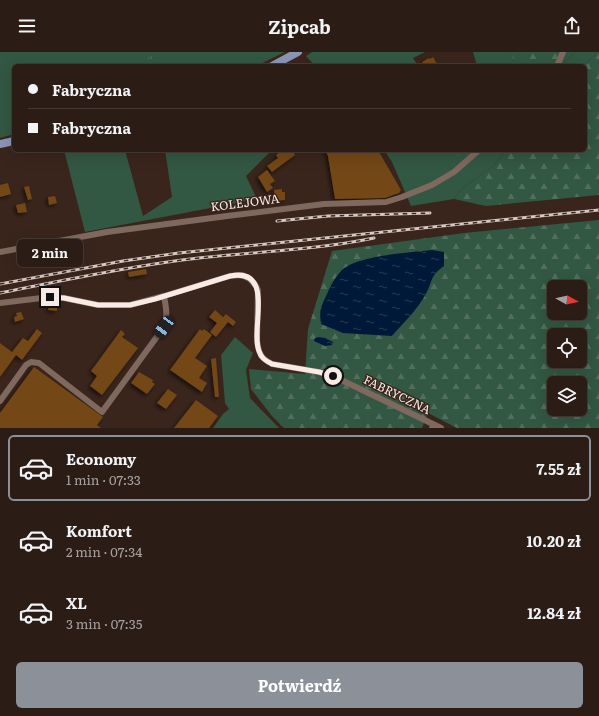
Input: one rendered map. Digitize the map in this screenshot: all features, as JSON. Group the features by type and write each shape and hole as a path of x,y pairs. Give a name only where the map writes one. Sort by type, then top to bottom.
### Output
{"main road":[{"path":"276,64 298,52"},
{"path":"0,144 12,141"}],"street":[{"path":"558,64 563,52"},
{"name":"KOLEJOWA","path":"0,252 107,232 227,216 324,204 386,202 432,185 454,172 477,152"},
{"name":"FABRYCZNA","path":"0,303 50,297 64,298 98,305 121,306 136,304 230,276 246,276 254,282 258,290 258,351 266,361 272,364 319,372 333,376 433,427 441,428"},
{"path":"0,401 26,366 31,362 39,363 102,412 164,327 167,320 167,312 164,296"}],"green space":[{"path":"0,52 285,52 260,64 12,64 12,135 0,138"},
{"path":"156,52 168,64 139,64"},
{"path":"312,52 425,52 413,58 417,64 313,64 306,56"},
{"path":"473,52 511,52 514,64 476,64"},
{"path":"511,52 575,52 563,64 514,64"},
{"path":"575,52 597,52 586,64 563,64"},
{"path":"597,52 599,52 599,195 486,206 454,199 460,190 492,167 505,152 587,152 586,64"},
{"path":"65,152 126,152 143,216 172,197 165,152 270,152 246,176 257,199 85,232"},
{"path":"385,152 505,152 492,167 460,190 454,199 411,206 392,162"},
{"path":"599,220 599,428 457,428 428,413 422,428 284,428 272,416 251,389 249,369 305,374 308,329 332,251 464,233"},
{"path":"235,337 253,353 246,370 250,398 279,428 213,428 223,414 229,409 225,403 221,355"}],"water":[{"path":"432,250 444,252 444,266 432,278 426,294 410,316 392,336 343,333 321,324 320,315 323,302 335,278 349,265 371,258"},
{"path":"319,337 333,342 332,345 325,346 314,341 315,338"}],"building":[{"path":"433,57 437,64 424,64 422,62 429,58 430,59"},
{"path":"280,152 293,152 295,155 272,172 267,166 278,158 276,155"},
{"path":"326,152 379,152 401,190 399,193 385,198 335,199 328,156"},
{"path":"267,170 275,181 270,184 273,188 267,192 258,177"},
{"path":"8,183 11,194 0,197 0,185"},
{"path":"29,186 32,199 28,200 24,187"},
{"path":"282,189 282,192 285,192 285,200 275,201 274,190"},
{"path":"55,196 57,203 49,205 48,197"},
{"path":"25,203 27,212 18,213 16,205"},
{"path":"146,269 147,274 129,277 128,272"},
{"path":"49,304 57,305 57,311 48,310"},
{"path":"215,310 223,317 226,314 236,322 233,326 228,322 216,337 210,332 217,323 209,317"},
{"path":"21,312 24,319 15,322 14,317 17,316 16,313"},
{"path":"37,329 42,333 22,360 16,355 0,377 0,343 12,352 23,338 28,341"},
{"path":"200,329 202,331 204,329 212,335 195,358 207,366 199,378 207,383 202,392 170,370"},
{"path":"121,330 125,334 122,337 138,348 102,395 90,386 97,376 91,371"},
{"path":"216,358 219,397 215,397 211,359"},
{"path":"34,367 103,417 97,425 101,428 0,428 0,413"},
{"path":"139,372 153,380 152,382 155,384 147,394 131,383"},
{"path":"168,389 177,395 166,409 157,403"},
{"path":"196,400 218,416 209,428 174,428"}],"railway":[{"path":"0,284 123,261 179,253 599,210"},
{"path":"277,221 328,216 430,213"},
{"path":"0,293 159,263 206,257 326,246 374,238"}],"route":[{"path":"50,297 64,298 98,305 121,306 155,299 230,276 246,276 254,282 258,290 257,342 258,351 262,357 272,364 299,368 333,376"}]}
